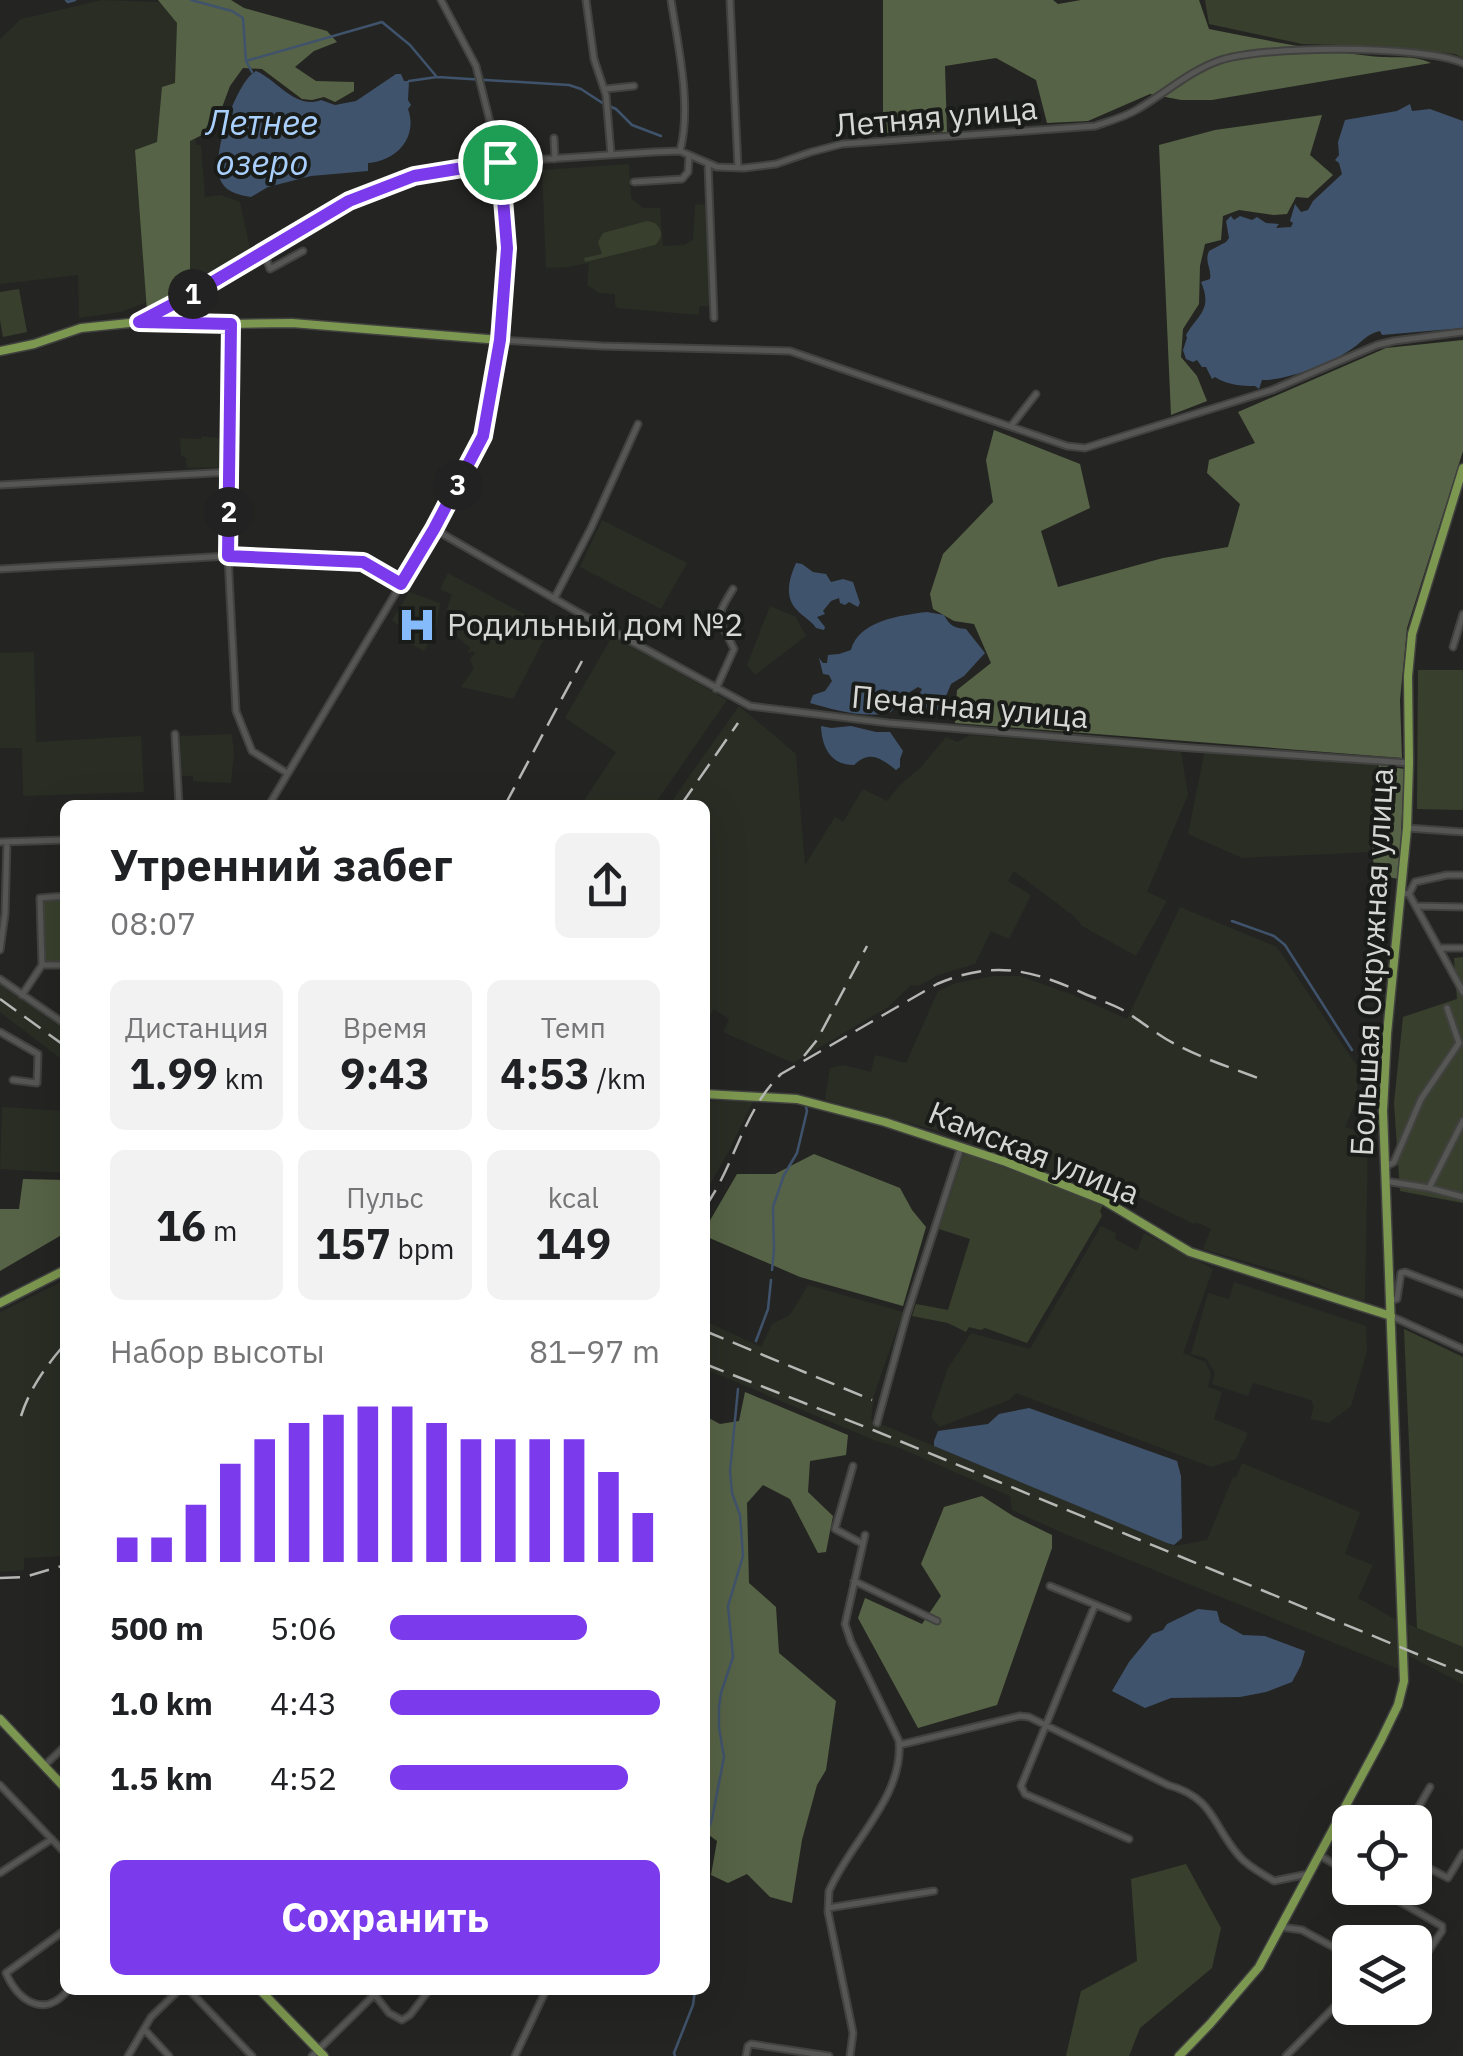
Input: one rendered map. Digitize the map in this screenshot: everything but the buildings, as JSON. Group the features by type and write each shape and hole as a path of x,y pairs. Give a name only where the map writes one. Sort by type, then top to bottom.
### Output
{"main road":[{"path":"0,351 81,328 139,322 290,322 500,340"},
{"name":"Большая Окружная улица","path":"1345,1805 1398,1705 1404,1682 1382,1112 1387,1034 1406,894 1408,676 1412,634 1463,468"},
{"name":"Камская улица","path":"710,1094 809,1101 866,1116 1106,1201 1190,1252 1391,1316"},
{"path":"0,1303 60,1273"},
{"path":"0,1719 60,1783"},
{"name":"Большая Окружная улица","path":"1179,2056 1259,1967 1332,1830"},
{"path":"265,1995 319,2055"}],"street":[{"path":"273,800 434,529 483,436 500,340 507,248 500,162 472,54 441,0"},
{"path":"586,0 594,59 608,104 611,154"},
{"path":"671,0 682,79 682,146"},
{"path":"730,0 738,168"},
{"name":"Летняя улица","path":"139,322 349,201 414,176 500,162 682,146 689,156 708,164 738,168 776,164 842,144 1095,126 1133,112 1214,62 1240,55 1299,50 1416,52 1463,63"},
{"path":"604,89 634,86"},
{"path":"554,138 555,159"},
{"path":"634,182 682,180 688,172 689,156"},
{"path":"708,164 714,318"},
{"path":"264,252 270,269 304,251"},
{"path":"231,324 228,556 237,714 250,750 288,774"},
{"path":"500,340 790,350 1067,446 1085,448 1272,390 1377,345 1463,332"},
{"path":"1012,426 1036,394"},
{"path":"554,599 638,424"},
{"path":"0,485 230,472"},
{"name":"Печатная улица","path":"434,529 750,706 889,724 1409,762"},
{"path":"0,568 228,556 363,562 401,584"},
{"path":"716,689 734,650 718,616 733,589"},
{"path":"1453,648 1463,614"},
{"path":"175,734 179,800"},
{"path":"1408,828 1463,832"},
{"path":"0,950 6,914 3,842 60,840"},
{"path":"1463,875 1416,882 1406,894 1460,980 1463,992"},
{"path":"22,994 42,965 40,898 60,896"},
{"path":"1416,906 1463,907"},
{"path":"1439,948 1463,948"},
{"path":"42,965 60,965"},
{"path":"0,979 60,1021"},
{"path":"1385,1167 1394,1162 1421,1098 1458,1043 1446,1008"},
{"path":"0,1032 38,1054 36,1083 13,1080"},
{"path":"1429,1188 1463,1121"},
{"path":"876,1423 961,1147"},
{"path":"1386,1181 1463,1197"},
{"path":"1390,1301 1396,1299 1401,1274 1405,1272 1463,1294"},
{"path":"1391,1316 1463,1349"},
{"path":"853,1466 835,1529 863,1544"},
{"path":"850,2056 852,2033 828,1908 829,1891 896,1780 900,1760 900,1745 846,1630 845,1619 866,1535"},
{"path":"854,1580 938,1621"},
{"path":"1050,1586 1128,1618"},
{"path":"1096,1605 1021,1786 1025,1794 1130,1839"},
{"path":"900,1745 1020,1716 1029,1718 1168,1785 1187,1790 1200,1799 1240,1858 1274,1881 1308,1874"},
{"path":"44,1766 60,1751"},
{"path":"0,1786 60,1848"},
{"path":"1420,1805 1430,1787"},
{"path":"0,1872 52,1839"},
{"path":"1432,1870 1448,1878 1463,1853"},
{"path":"1319,1855 1332,1863"},
{"path":"828,1908 934,1891"},
{"path":"1406,1905 1442,1926 1432,1945"},
{"path":"1281,1927 1302,1930 1332,1946"},
{"path":"60,1934 6,1973 13,1988 34,2004 56,2002 63,1995"},
{"path":"128,2056 143,2028 174,1995"},
{"path":"194,1995 252,2056"},
{"path":"319,2055 369,1995"},
{"path":"374,1995 388,2012 402,2020 410,2016 425,1995"},
{"path":"515,2056 544,1995"},
{"path":"1286,2056 1332,2009"},
{"path":"143,2028 169,2056"},
{"path":"746,2056 751,2044 828,2056"}],"shaded area":[{"path":"102,0 183,3 196,145 201,145 205,197 221,195 240,202 250,249 186,287 121,312 79,318 78,275 0,284 0,39 21,19"},
{"path":"629,164 631,198 643,208 660,208 663,246 684,245 693,240 695,205 706,204 711,306 699,306 699,315 618,308 615,294 599,293 587,285 589,263 546,268 542,170"},
{"path":"180,438 224,439 223,467 187,468"},
{"path":"602,520 687,563 661,609 580,567"},
{"path":"448,573 550,628 513,699 461,687 474,668 470,660 475,653 468,652 470,648 448,629 445,614 452,595 440,589"},
{"name":"Родильный дом №2","path":"409,592 440,603 436,630 424,651 406,641 409,635 392,620"},
{"path":"770,606 796,617 806,636 755,675 747,665"},
{"path":"613,635 727,700 657,800 584,800 616,752 565,718"},
{"path":"34,652 36,742 141,736 144,792 23,794 22,748 0,748 0,653"},
{"path":"739,706 796,754 805,865 835,817 843,822 863,789 887,801 946,737 957,742 970,735 1181,752 1188,795 1147,892 1167,901 1136,956 1082,926 1014,871 1008,881 1031,895 1009,939 991,931 975,964 938,975 919,986 911,985 888,1007 793,1063 723,1032 729,1019 714,1009 710,1015 710,800 673,800"},
{"path":"232,734 231,783 193,781 193,776 182,776 180,736"},
{"path":"1205,750 1377,764 1370,852 1242,858 1188,834"},
{"path":"1180,907 1277,947 1357,1066 1357,1099 1345,1127 1368,1135 1365,1300 1203,1249 1211,1229 1086,1171 1057,1174 954,1132 958,1122 951,1121 946,1133 825,1100 830,1068 843,1065 871,1072 875,1055 906,1063 938,991 956,983 1020,976 1127,1019"},
{"path":"0,984 60,1026 60,1058 0,1012"},
{"path":"710,1101 753,1101 710,1184"},
{"path":"2,1107 60,1111 60,1173 0,1169"},
{"path":"1101,1226 1137,1251 1144,1233 1213,1269 1183,1353 1205,1362 1211,1373 1208,1387 1222,1392 1214,1419 1248,1433 1236,1459 1211,1467 1016,1393 1009,1400 940,1427 931,1417 948,1368 971,1333 1030,1349"},
{"path":"60,1282 60,1556 24,1558 24,1570 0,1572 0,1312"},
{"path":"1234,1282 1366,1326 1367,1351 1351,1406 1329,1423 1310,1419 1314,1406 1311,1400 1253,1383 1248,1396 1212,1384 1215,1373 1206,1358 1191,1354 1208,1293 1229,1299"},
{"path":"808,1285 903,1312 874,1395 871,1420 1175,1546 1207,1540 1242,1463 1360,1512 1345,1554 1373,1565 1358,1598 1400,1622 1401,1670 1065,1534 1012,1510 1010,1496 710,1371 710,1323 761,1347 772,1324 790,1315"},
{"path":"1408,1624 1463,1647 1463,1684 1409,1656"}],"green space":[{"path":"158,0 231,0 244,8 327,31 337,42 314,51 295,67 316,81 354,82 354,91 335,102 324,97 302,99 262,69 243,68 230,86 214,129 190,141 190,291 147,311 135,150 157,142 162,87 175,83 177,23"},
{"path":"883,0 1053,0 1058,4 1081,0 1199,0 1209,29 1310,48 1431,63 1212,100 1150,94 1088,121 1047,123 1036,80 996,58 945,66 947,132 883,133"},
{"path":"1205,0 1463,0 1463,58 1382,46 1302,44 1209,24"},
{"path":"1322,115 1310,155 1333,175 1308,198 1296,197 1287,214 1239,210 1223,216 1221,240 1205,244 1199,304 1183,329 1181,357 1197,376 1207,401 1171,415 1159,145 1215,130"},
{"path":"647,221 655,223 661,231 655,245 585,262 584,258 602,254 598,242 603,233"},
{"path":"19,289 27,332 3,337 0,292"},
{"path":"1463,340 1463,451 1407,628 1400,700 1402,758 955,723 957,690 991,663 974,624 954,621 933,609 930,594 943,554 993,502 986,460 994,430 1080,464 1090,508 1041,531 1058,587 1163,558 1228,547 1240,504 1207,473 1209,460 1255,443 1238,412 1386,348"},
{"path":"1418,670 1463,670 1463,810 1417,809"},
{"path":"1379,765 1404,769 1399,879 1381,874 1374,863"},
{"path":"60,900 60,961 45,962 43,901"},
{"path":"1463,957 1463,1203 1400,1191 1394,1103 1403,1017 1457,999 1454,958"},
{"path":"964,1153 1104,1203 1102,1216 1027,1343 985,1328 969,1327 966,1332 948,1323 912,1316 916,1304 948,1310 970,1239 939,1229"},
{"path":"814,1154 900,1188 926,1227 903,1306 800,1277 710,1238 710,1220 737,1174 775,1174"},
{"path":"23,1179 60,1180 60,1236 0,1271 0,1209 19,1209"},
{"path":"1404,1329 1463,1357 1463,1647 1417,1628"},
{"path":"745,1392 848,1435 846,1455 810,1461 808,1492 833,1516 826,1552 818,1553 790,1499 763,1485 747,1503 749,1583 776,1607 779,1653 836,1701 826,1770 817,1785 802,1840 792,1903 770,1897 747,1874 728,1883 711,1875 717,1841 710,1836 710,1419 720,1424 739,1421"},
{"path":"982,1496 1052,1535 1052,1548 997,1705 918,1728 858,1618 865,1598 922,1624 941,1596 921,1564 944,1507"},
{"path":"1186,1864 1221,1928 1212,1968 1140,2028 1129,2056 1066,2056 1081,1991 1137,1961 1131,1879"}],"water":[{"name":"Летнее озеро","path":"256,71 295,98 335,105 356,101 401,74 404,81 409,81 407,138 388,158 368,163 368,171 311,176 268,187 251,197 235,193 222,183 219,173 221,141 240,90"},
{"path":"1410,104 1412,111 1430,109 1463,121 1463,328 1382,335 1376,332 1321,365 1283,378 1262,380 1259,389 1212,379 1197,360 1186,359 1186,335 1205,306 1201,282 1210,279 1209,251 1229,238 1226,221 1231,216 1234,220 1240,216 1252,220 1257,217 1279,224 1276,228 1291,227 1295,204 1301,212 1308,210 1342,174 1335,160 1345,120 1397,111"},
{"path":"796,563 826,574 831,582 853,582 858,607 840,603 839,598 831,601 823,611 825,614 817,617 824,630 816,628 790,599"},
{"path":"927,612 944,615 953,626 966,629 985,653 951,684 946,696 947,710 923,710 919,695 922,689 918,687 900,698 891,712 881,714 850,713 810,703 813,695 825,691 832,681 823,674 819,658 827,663 828,655 851,650 862,632 882,621"},
{"path":"821,726 890,732 903,751 900,767 896,770 871,757 854,765 839,762 826,748"},
{"path":"1029,1408 1177,1461 1181,1476 1182,1538 1174,1545 1167,1543 934,1446 938,1431 988,1424 999,1414"},
{"path":"1198,1609 1217,1611 1220,1622 1243,1635 1265,1636 1305,1651 1292,1682 1240,1697 1171,1698 1145,1708 1112,1691 1152,1634"}],"waterway":[{"path":"66,0 75,0"},
{"path":"191,0 232,11 243,18 246,61 252,72"},
{"path":"246,61 382,22 410,45 436,76"},
{"path":"409,81 437,77 569,85 616,109 632,125 661,136"},
{"path":"1232,921 1274,936 1285,945 1352,1050"},
{"path":"772,1270 773,1207 797,1153 806,1107"},
{"path":"756,1341 768,1309 771,1280"},
{"path":"710,1824 724,1757 719,1707 733,1657 728,1606 743,1556 740,1515 730,1471 738,1389"},
{"path":"675,2056 694,1995"}],"railway":[{"path":"508,800 582,661"},
{"path":"684,800 738,723"},
{"path":"804,1056 817,1040 867,946"},
{"path":"710,1199 757,1104 781,1074 937,984 976,972 1012,971 1065,985 1121,1009 1190,1051 1266,1081"},
{"path":"0,999 60,1042"},
{"path":"710,1333 872,1400"},
{"path":"21,1416 39,1378 60,1350"},
{"path":"710,1366 1463,1673"},
{"path":"0,1578 25,1577 60,1566"}],"place":[{"name":"Родильный дом №2","path":"417,625"}],"route":[{"path":"500,162 507,248 500,340 483,436 401,584 363,562 228,556 231,324 139,322 349,201 414,176 500,162"}]}
